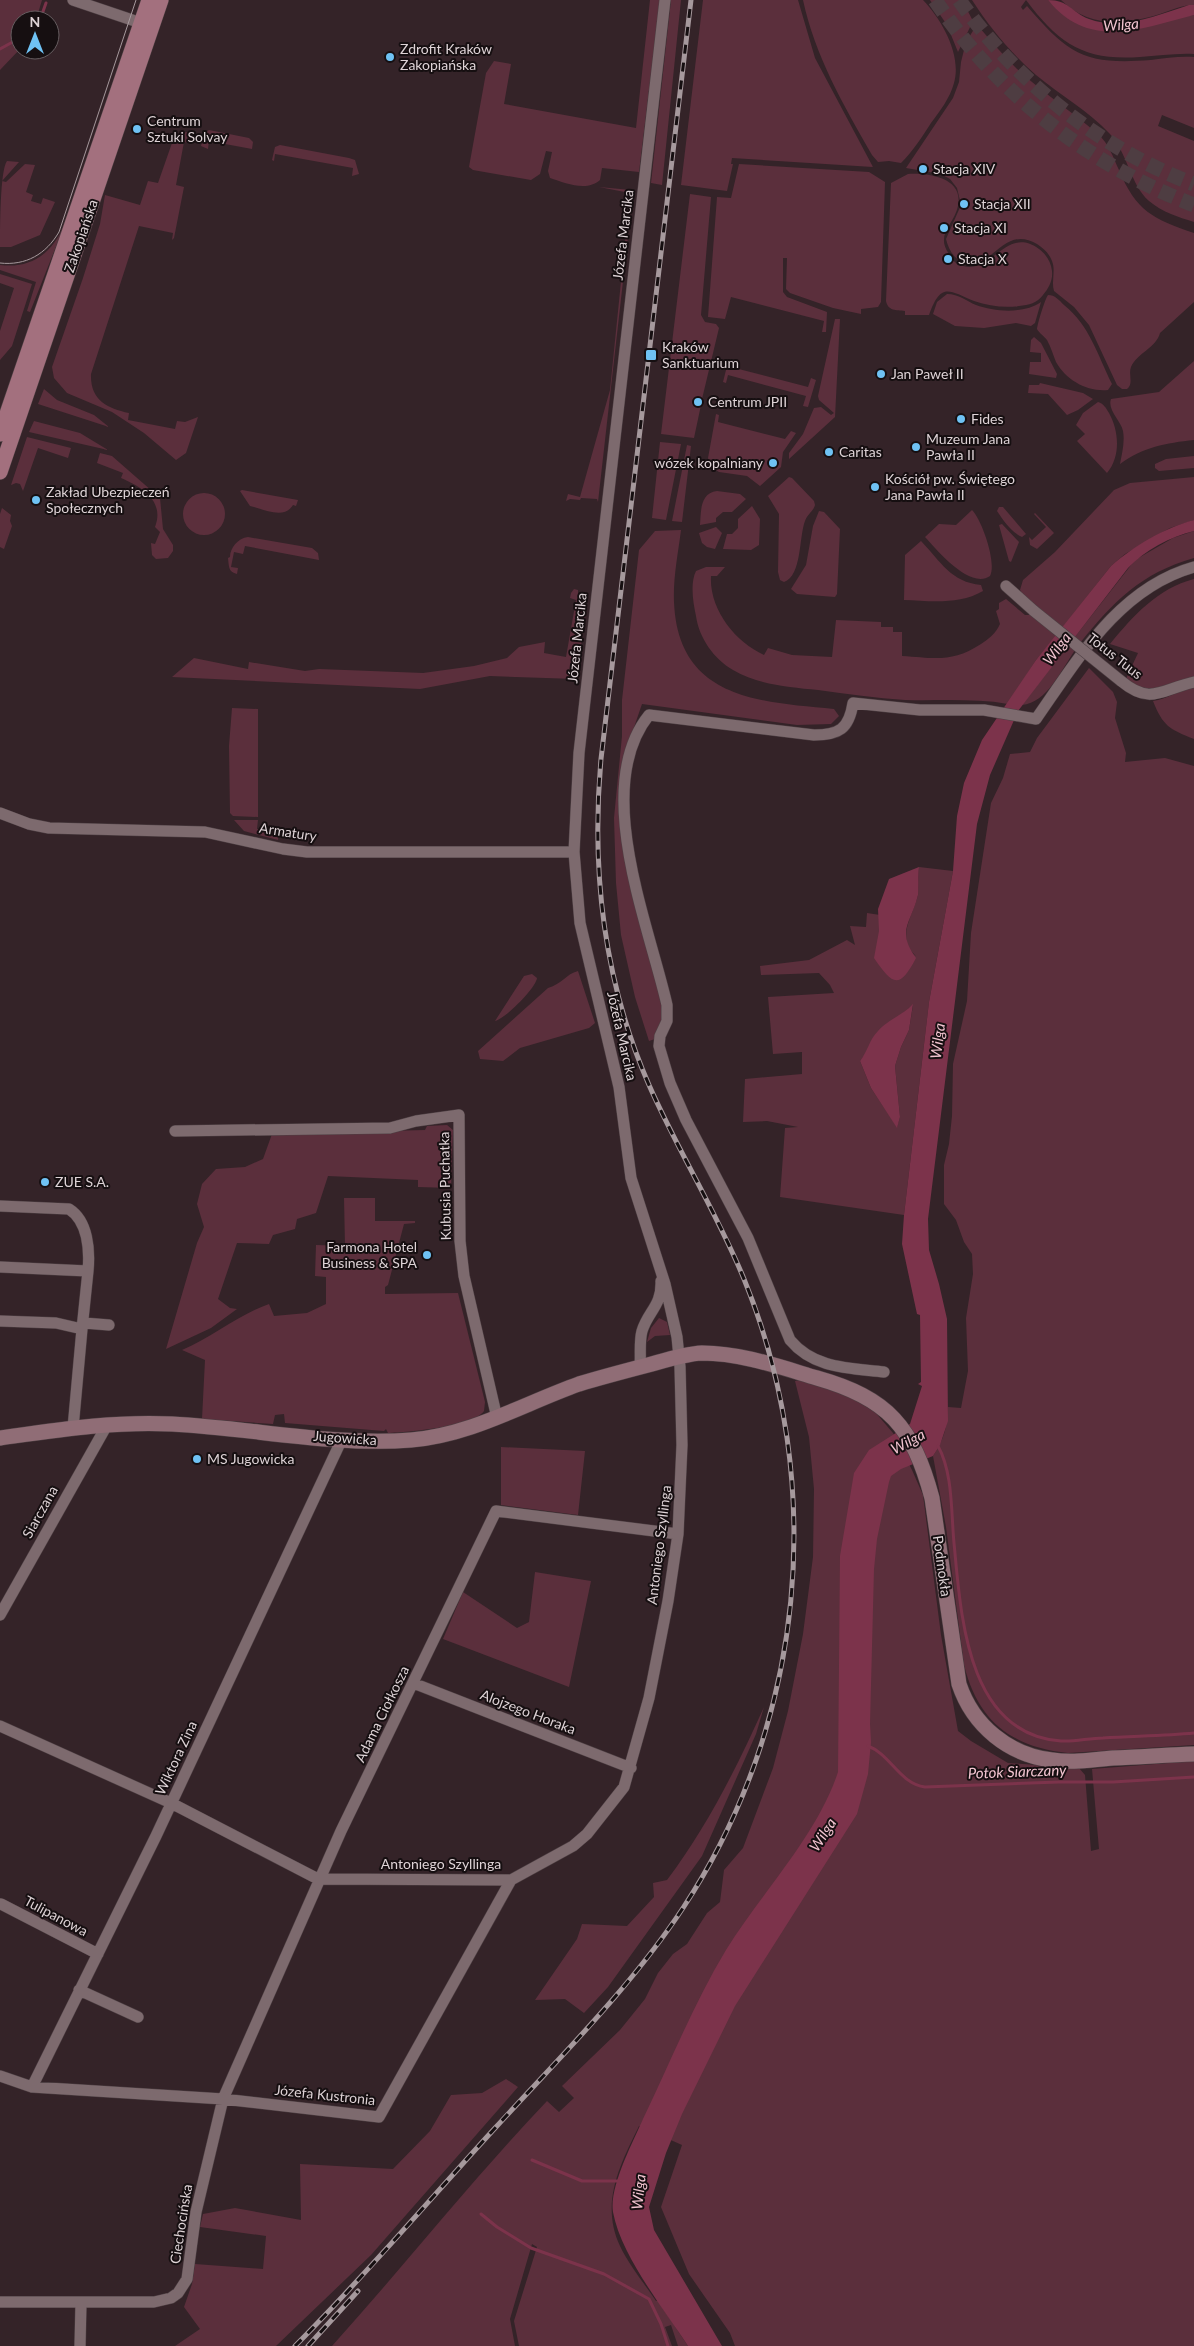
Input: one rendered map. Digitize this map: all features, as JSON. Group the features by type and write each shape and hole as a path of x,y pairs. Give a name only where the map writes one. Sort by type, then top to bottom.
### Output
{"main road":[{"name":"Zakopiańska","path":"22,386 149,0"},
{"name":"Zakopiańska","path":"0,472 7,426 161,0"}],"street":[{"path":"73,0 141,23"},
{"name":"Józefa Marcika","path":"665,0 579,754 574,852 580,923 619,1086 630,1178 661,1272 673,1318 678,1357"},
{"path":"884,1372 824,1372 787,1336 748,1238 686,1120 670,1082 661,1056 659,1040 667,1021 667,1005 632,874 626,842 626,765 630,750 640,728 649,715 824,735 834,733 845,726 850,718 853,703 903,709 994,711 1036,719 1090,644 1114,616 1135,596 1165,578 1194,567"},
{"name":"Totus Tuus","path":"1006,586 1034,611 1135,692 1152,696 1194,682"},
{"name":"Armatury","path":"0,814 29,824 49,828 204,832 282,850 307,852 574,852"},
{"name":"Kubusia Puchatka","path":"175,1131 390,1128 416,1121 459,1115 460,1241 463,1267 497,1418"},
{"path":"0,1206 69,1209 76,1213 86,1236 89,1260 73,1428"},
{"path":"0,1267 88,1271"},
{"name":"Józefa Marcika","path":"640,1367 641,1334 660,1294 661,1272"},
{"path":"653,1312 661,1312 673,1318"},
{"path":"0,1321 83,1326 109,1325"},
{"name":"Podmokła","path":"678,1357 701,1353 735,1356 824,1372 868,1398 898,1421 911,1440 924,1471 934,1510 956,1673 962,1693 981,1724 997,1738 1029,1755 1052,1760 1194,1754"},
{"name":"Jugowicka","path":"0,1438 106,1425 175,1424 374,1441 428,1438 465,1429 497,1418 580,1384 678,1357"},
{"name":"Antoniego Szyllinga","path":"0,1726 171,1804 318,1879 510,1880 573,1846 587,1834 624,1787 631,1768 649,1698 668,1602 678,1534 682,1445 678,1357"},
{"name":"Siarczana","path":"1,1609 106,1425"},
{"name":"Wiktora Zina","path":"32,2087 171,1804 342,1439"},
{"name":"Adama Ciołkosza","path":"223,2099 318,1879 496,1511 678,1534"},
{"name":"Alojzego Horaka","path":"414,1683 631,1768"},
{"name":"Józefa Kustronia","path":"0,2076 32,2087 223,2099 379,2117 510,1880"},
{"name":"Tulipanowa","path":"1,1904 98,1954"},
{"path":"79,1990 138,2017"},
{"name":"Ciechocińska","path":"0,2302 81,2303 163,2301 171,2298 183,2286 189,2272 196,2212 223,2099"},
{"path":"80,2346 81,2303"}],"shaded area":[{"path":"0,0 42,0 39,10 10,10 10,60 0,70"},
{"path":"650,0 660,0 639,172 602,168 600,180 595,184 582,186 569,184 550,178 548,171 552,152 546,151 540,174 531,180 473,170 469,167 486,73 494,61 511,64 504,104 636,128"},
{"path":"671,0 681,0 662,185 651,183"},
{"path":"703,0 798,0 815,58 873,167 732,158 731,164 733,164 727,191 681,185"},
{"path":"803,0 923,0 937,17 949,38 953,50 956,72 954,83 941,109 917,144 901,163 878,162 872,155 841,99 823,61 808,21"},
{"path":"930,0 962,0 973,21 958,52 947,25"},
{"path":"972,0 1026,0 1021,7 1023,10 1027,6 1067,46 1094,58 1110,61 1128,61 1194,57 1194,128 1162,115 1158,126 1194,141 1194,222 1165,211 1149,201 1137,186 1121,151 1110,134 1093,118 1027,67 1001,40"},
{"path":"1026,0 1048,0 1066,17 1090,28 1194,15 1194,54 1120,58 1088,52 1074,46 1050,28"},
{"path":"1061,0 1194,0 1194,5 1181,7 1147,18 1108,22 1083,16"},
{"path":"976,26 1019,71 1102,138 1125,184 1147,212 1167,223 1194,233 1194,302 1160,333 1155,343 1134,362 1130,370 1131,382 1127,389 1122,389 1117,385 1089,325 1074,307 1054,291 1053,265 1046,251 1028,240 1013,240 982,261 969,264 964,263 954,256 946,239 961,205 957,188 950,179 941,174 906,168 953,98 959,82 966,42"},
{"path":"209,130 249,138 253,142 252,149 209,141 208,149 201,146 204,134"},
{"path":"188,132 192,138 191,143 184,142 176,185 184,187 174,238 172,240 173,233 139,226 91,374 93,390 101,401 129,413 128,420 175,429 177,421 185,422 198,417 186,453 176,460 144,433 112,412 67,393 54,378 52,367 100,224 105,195 140,205 148,181 158,183 172,143 167,140 172,134"},
{"path":"280,145 355,160 359,174 352,176 353,168 275,154 274,161 272,160 275,147"},
{"path":"7,161 19,162 2,181"},
{"path":"25,164 35,165 26,192 33,195 31,201 41,204 43,198 55,202 40,235 11,247 0,247 2,181 6,182"},
{"path":"739,164 869,172 885,182 881,302 878,307 861,309 861,314 833,308 790,293 786,289 787,258 783,258 783,292 787,297 827,312 826,332 822,332 824,321 731,297 725,319 708,317 717,197 731,198"},
{"path":"908,174 934,176 950,183 955,189 958,196 958,206 944,241 950,256 959,265 974,267 1008,246 1017,243 1027,243 1042,251 1049,261 1052,274 1049,287 1041,298 1026,305 1002,307 980,303 952,292 946,292 937,297 929,315 905,315 905,311 889,307 886,301 891,183"},
{"path":"599,187 631,190 633,193 598,502 597,499 581,498 580,500 570,499 566,501 568,494 580,497 610,390 630,193"},
{"path":"690,194 711,197 701,315 705,322 716,324 719,328 702,399 698,398 696,404 701,405 694,438 661,434"},
{"path":"65,224 30,312 27,311 36,282 0,270 0,265 22,264 40,257 54,243"},
{"path":"0,274 32,284 12,346 0,360 0,331 14,288 0,283"},
{"path":"947,294 959,296 976,305 1009,311 1026,309 1041,302 1035,323 1031,326 1016,323 984,328 955,326 933,314 937,302"},
{"path":"1048,295 1059,300 1073,313 1087,331 1112,384 1108,390 1092,389 1078,384 1065,374 1056,362 1047,340 1037,329"},
{"path":"835,319 840,319 835,417 789,459 789,453 803,434 814,408 821,407 831,415 834,413 819,400 818,396"},
{"path":"1034,337 1041,343 1057,374 1056,378 1029,374 1030,362 1041,362 1041,353 1030,352 1031,340"},
{"path":"1194,361 1194,440 1155,447 1137,454 1120,464 1123,431 1111,407 1111,399 1159,392"},
{"path":"727,366 808,387 811,378 816,380 808,407 803,406 806,396 728,375 726,383 723,382"},
{"path":"1040,383 1083,393 1093,399 1078,410 1067,415 1048,394 1028,393 1029,385 1039,385"},
{"path":"44,389 57,400 94,415 109,427 38,404"},
{"path":"1098,402 1109,413 1116,435 1115,459 1107,473 1077,441 1085,434 1076,425 1083,413"},
{"path":"716,414 719,415 718,422 785,439 791,431 796,433 783,452 781,467 760,486 747,476 719,472 710,466 708,458"},
{"path":"34,421 80,433 108,450 29,432"},
{"path":"27,437 71,448 68,458 38,448 23,491 20,484 11,485"},
{"path":"660,442 681,444 666,520 652,518"},
{"path":"687,445 691,446 682,522 672,521"},
{"path":"100,453 112,456 160,498 163,529 173,545 173,551 168,558 156,559 152,555 151,543 155,544 160,532 155,527 157,510 154,502 144,491 121,478 123,473 97,463"},
{"path":"1194,456 1194,468 1159,471 1155,468 1155,464 1166,459"},
{"path":"789,477 814,501 815,505 805,521 794,572 784,582 780,580 778,572 779,514 768,496"},
{"path":"1194,477 1194,520 1170,528 1125,554 1111,566 1062,628 1023,595 1020,590 1023,580 1055,552 1114,490 1130,483"},
{"path":"240,491 298,500 296,506 293,505 284,512 273,512 250,506"},
{"path":"711,492 740,494 746,499 732,512 723,512 716,518 716,522 700,525 704,499"},
{"path":"208,493 216,496 222,502 225,514 222,526 216,532 200,535 192,532 186,526 183,510 186,502 192,496"},
{"path":"752,506 760,519 759,545 751,550 723,549 727,534 732,534 738,528 738,519"},
{"path":"999,507 1003,507 1026,534 1022,537 1011,529 997,511"},
{"path":"2,508 11,515 10,521 12,526 4,549 0,547 0,514"},
{"path":"972,510 984,532 992,562 990,576 982,579 973,578 954,567 925,537 939,524 956,525"},
{"path":"819,511 824,512 840,529 837,594 835,597 797,594 791,589 806,565 813,526"},
{"path":"1035,513 1054,533 1037,549 1030,545 1029,537 1032,540 1046,527"},
{"path":"1002,524 1019,542 1011,562 1009,561 999,525"},
{"path":"716,527 722,533 715,549 707,547 702,543 699,533"},
{"path":"681,530 675,575 674,602 679,634 690,659 707,677 727,689 751,698 834,709 839,716 831,724 797,725 642,704 629,742 622,791 663,999 662,1022 655,1039 649,1041 635,997 621,935 616,883 614,818 622,736 622,700 639,550 655,531"},
{"path":"1194,531 1194,558 1175,564 1143,581 1117,602 1080,643 1074,638 1135,560 1173,538"},
{"path":"248,537 312,548 318,553 319,560 245,546 243,554 234,552 231,567 238,568 237,574 234,573 230,568 228,558 230,557 231,550 241,539"},
{"path":"921,541 947,570 962,580 981,585 983,591 954,600 904,600 905,555"},
{"path":"706,567 725,567 717,576 711,576 714,600 719,612 743,642 764,655 768,648 792,655 832,657 836,620 881,622 881,627 893,627 893,632 902,632 902,656 952,657 971,650 992,636 1000,624 996,611 999,609 999,603 1006,599 1025,615 1031,615 1056,636 1036,660 1008,704 969,700 894,699 774,684 753,679 733,670 714,654 704,640 700,632 694,605 693,587 696,571"},
{"path":"1194,579 1194,678 1159,688 1142,688 1125,681 1138,653 1110,644 1147,604 1169,589"},
{"path":"574,589 578,590 578,593 585,598 587,606 576,679 490,676 420,689 172,677 194,658 248,669 249,662 305,671 319,669 423,673 474,666 507,658 519,647 545,642 544,653 566,657 576,600 570,598"},
{"path":"1069,644 1075,650 1053,684 1039,698 1031,703 1022,705"},
{"path":"1089,668 1113,692 1117,702 1115,718 1126,753 1125,762 1165,758 1194,766 1194,1745 1068,1753 1030,1745 1000,1728 978,1702 970,1685 964,1665 946,1527 933,1456 940,1445 944,1433 948,1407 961,1408 968,1371 966,1318 973,1274 972,1254 964,1242 956,1220 944,1204 944,1165 949,1144 952,1116 953,1064 967,1001 971,933 991,803 1003,778 1010,754 1030,752 1037,738"},
{"path":"1194,688 1194,739 1168,726 1160,716 1153,701"},
{"path":"232,708 258,709 258,817 233,816 230,813 229,746"},
{"path":"234,820 258,820 257,829 279,829 278,840 244,831"},
{"path":"919,867 953,871 929,1002 904,1215 780,1197 785,1128 798,1127 767,1121 743,1122 745,1079 802,1074 802,1052 773,1054 768,997 834,993 830,985 819,973 761,975 760,966 809,960 847,940 855,945 850,926 866,927 867,913 880,915 879,931 916,956 910,949 906,934 918,895","holes":["913,1005 909,1030 895,1066 900,1117 897,1127 871,1088 860,1061 894,1020"]},
{"path":"578,971 595,1023 589,1028 520,1048 503,1061 480,1059 478,1051 548,988"},
{"path":"532,974 537,978 531,989 506,1015 495,1021 524,976"},
{"path":"447,1125 453,1130 451,1188 418,1187 418,1180 328,1176 316,1213 297,1219 295,1229 273,1235 269,1244 237,1243 218,1299 230,1308 237,1309 211,1328 166,1349 197,1243 204,1227 197,1204 202,1184 216,1169 245,1167 263,1159 272,1134 425,1130 427,1126"},
{"path":"344,1198 375,1198 375,1221 415,1221 415,1223 404,1224 388,1285 385,1287 385,1294 458,1293 485,1402 484,1411 478,1416 454,1425 388,1433 386,1429 384,1431 285,1423 284,1414 275,1415 273,1424 202,1419 205,1360 182,1350 269,1304 274,1316 307,1313 326,1304 326,1277 315,1276 316,1245 345,1246"},
{"path":"659,1318 667,1322 670,1335 655,1336 647,1342 651,1328"},
{"path":"800,1380 847,1395 875,1412 893,1433 912,1470 923,1495 941,1635 958,1731 1008,1763 1079,1768 1085,1775 1091,1851 1099,1849 1092,1769 1194,1761 1194,2346 735,2346 730,2333 689,2274 661,2207 682,2145 639,2126 625,2155 615,2184 612,2199 614,2230 628,2260 688,2346 678,2346 671,2325 665,2327 672,2346 519,2346 514,2321 537,2247 532,2244 510,2319 515,2346 332,2346 492,2161 547,2101 559,2112 574,2098 562,2086 620,2030 645,1999 658,1973 673,1954 687,1944 707,1913 720,1902 724,1870 743,1848 773,1768 788,1711 803,1634 813,1557 814,1489 809,1437 795,1381"},
{"path":"501,1447 585,1451 578,1515 501,1505"},
{"path":"535,1572 591,1581 569,1687 443,1639 463,1592 517,1628 529,1622"},
{"path":"764,1707 756,1734 702,1856 608,1987 584,2013 565,1999 535,2000 577,1939 582,1924 627,1926 654,1897 653,1883 667,1880 682,1860 732,1774"},
{"path":"506,2079 518,2087 371,2255 276,2346 175,2346 200,2329 184,2307 192,2284 195,2264 263,2269 266,2236 200,2227 203,2214 235,2208 301,2220 300,2164 393,2169 430,2131 451,2095 482,2093"}],"water":[{"name":"Wilga","path":"1048,0 1061,2 1089,19 1101,22 1114,23 1139,20 1189,5 1194,5 1194,15 1136,29 1099,31 1081,26 1064,16"},
{"name":"Wilga","path":"1194,520 1194,531 1158,545 1142,555 1128,568 1018,711 990,775 977,824 928,1219 929,1250 947,1319 948,1421 940,1445 933,1456 901,1469 891,1476 889,1482 877,1539 874,1569 871,1742 868,1774 857,1814 735,2006 682,2114 666,2153 649,2207 654,2230 722,2346 688,2346 644,2282 625,2246 613,2212 615,2190 634,2140 714,1970 740,1928 788,1863 817,1819 829,1796 838,1772 840,1556 854,1473 869,1450 910,1424 922,1386 918,1384 921,1382 920,1315 917,1314 902,1244 904,1215 929,1002 953,871 957,816 964,783 982,740 1036,660 1111,566 1150,538"},
{"path":"919,867 918,895 906,933 910,948 916,958 905,976 895,980 886,974 874,958 879,931 878,909 889,879"},
{"path":"913,1004 909,1030 895,1066 900,1117 897,1128 871,1088 860,1061 878,1031"}],"waterway":[{"path":"44,10 46,3"},
{"path":"0,49 10,44"},
{"path":"938,1446 949,1480 960,1603 966,1635 974,1666 987,1694 1005,1717 1029,1733 1061,1741 1194,1733"},
{"name":"Potok Siarczany","path":"868,1746 883,1755 902,1775 916,1785 925,1787 1113,1782 1194,1777"},
{"path":"532,2160 582,2181 620,2181"},
{"path":"481,2214 497,2227 531,2248 604,2274 649,2299 661,2324 668,2346"}],"tunnel":[{"path":"935,0 987,66 1017,96 1049,123 1118,169 1155,189 1194,205"},
{"path":"959,0 1007,59 1063,110 1093,132 1126,152 1194,184"}],"tram line":[{"path":"0,263 18,263 34,257 48,247 59,232 136,0"}],"railway":[{"path":"295,2346 372,2265 594,2021 663,1937 683,1908 724,1836 756,1761 778,1682 791,1601 794,1520 787,1438 770,1358 744,1279 710,1206 660,1110 634,1046 611,966 600,884 598,801 601,759 691,0"},
{"path":"308,2346 358,2291"}],"place":[{"name":"Zdrofit Kraków Zakopiańska","path":"390,57"},
{"name":"Centrum Sztuki Solvay","path":"137,129"},
{"name":"Stacja XIV","path":"923,169"},
{"name":"Stacja XII","path":"964,204"},
{"name":"Stacja XI","path":"944,228"},
{"name":"Stacja X","path":"948,259"},
{"name":"Kraków Sanktuarium","path":"651,355"},
{"name":"Jan Paweł II","path":"881,374"},
{"name":"Centrum JPII","path":"698,402"},
{"name":"Fides","path":"961,419"},
{"name":"Muzeum Jana Pawła II","path":"916,447"},
{"name":"Caritas","path":"829,452"},
{"name":"wózek kopalniany","path":"773,463"},
{"name":"Kościół pw. Świętego Jana Pawła II","path":"875,487"},
{"name":"Zakład Ubezpieczeń Społecznych","path":"36,500"},
{"name":"ZUE S.A.","path":"45,1182"},
{"name":"Farmona Hotel Business & SPA","path":"427,1255"},
{"name":"MS Jugowicka","path":"197,1459"}]}
